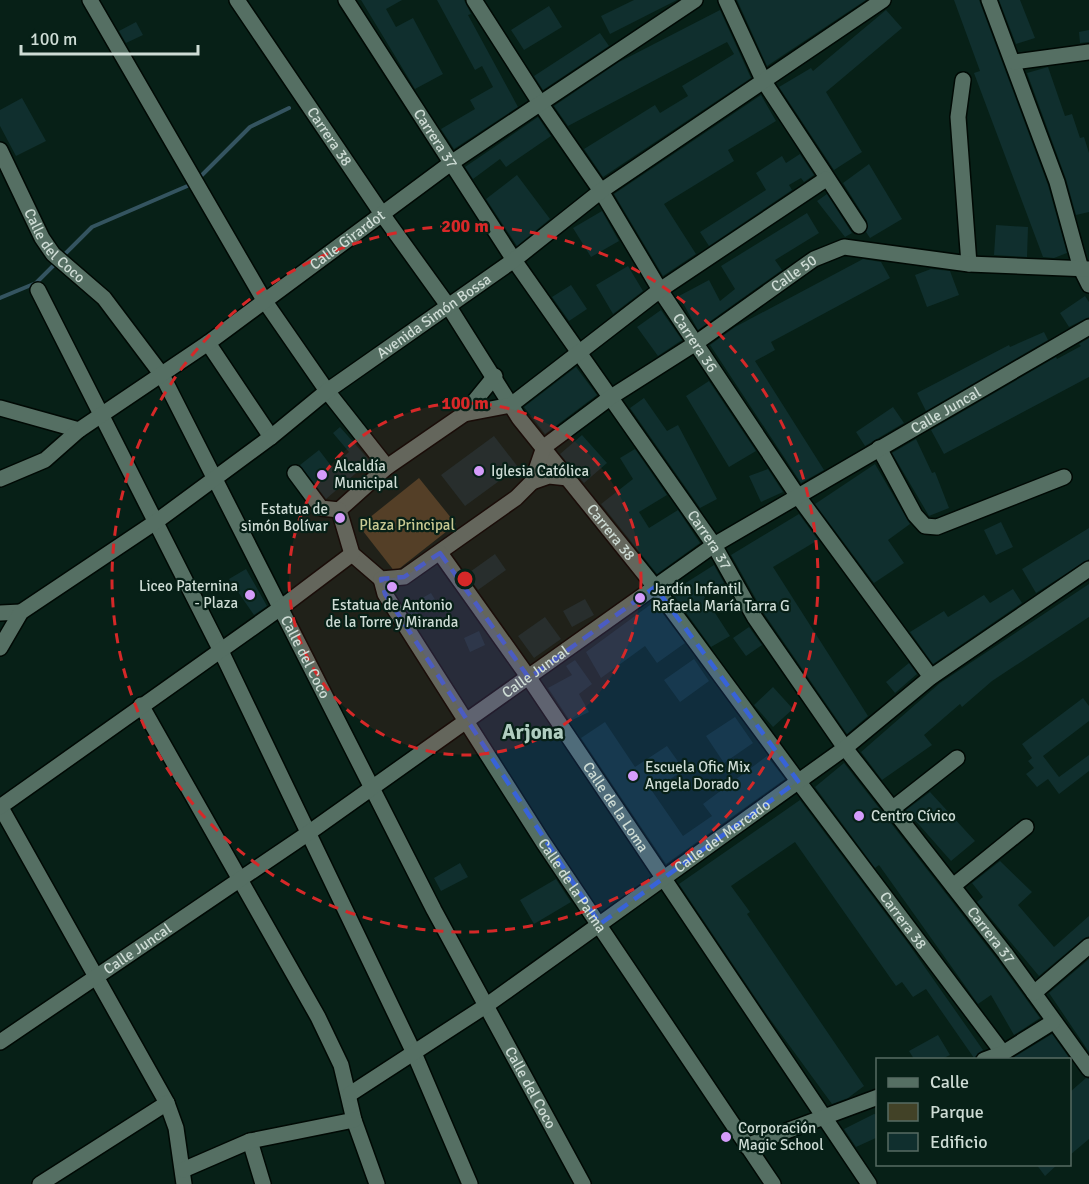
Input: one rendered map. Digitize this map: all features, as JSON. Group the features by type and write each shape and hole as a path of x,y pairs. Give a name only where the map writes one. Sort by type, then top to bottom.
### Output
{"street":[{"path":"90,0 264,300 327,391 387,467"},
{"name":"Carrera 38","path":"237,0 381,214 449,307 495,376 511,405 655,587 798,782 1004,1053"},
{"name":"Carrera 37","path":"346,0 514,260 714,545 755,618 845,748 953,886 1089,1069"},
{"name":"Carrera 36","path":"474,0 540,103 601,191 660,290 796,495 931,677"},
{"name":"Calle Girardot","path":"0,479 45,460 79,430 208,343 451,163 695,0"},
{"path":"726,0 764,81 826,179 859,226"},
{"name":"Avenida Simón Bossa","path":"0,648 21,612 157,521 270,437 327,391 514,260 601,191 884,0"},
{"path":"989,0 1057,182 1089,285"},
{"path":"1014,62 1089,52"},
{"path":"963,80 958,117 969,264"},
{"name":"Calle del Coco","path":"0,150 42,238 59,260 104,298 162,375 434,910 584,1184"},
{"path":"464,414 511,405 660,290 826,179"},
{"name":"Calle 50","path":"544,447 611,397 696,343 814,259 844,248 969,264 1085,269"},
{"path":"38,290 100,417 157,521 220,650 414,1053 470,1184"},
{"name":"Calle Juncal","path":"0,1042 240,877 307,834 714,545 796,495 1089,327"},
{"path":"208,343 270,437"},
{"path":"296,473 321,508 339,510 387,467 464,414 495,376"},
{"path":"0,408 79,430"},
{"path":"532,482 544,447"},
{"path":"879,448 915,515 925,526 937,527 1064,477"},
{"path":"339,510 352,554 381,579 405,577 516,498 532,482 549,476 568,478"},
{"name":"Calle de la Loma","path":"440,553 529,678 665,877 869,1184"},
{"path":"352,554 279,609 0,807 97,974 167,1103 176,1128 183,1177 250,1141 354,1120"},
{"name":"Calle del Mercado","path":"350,1094 487,1005 845,748 931,677 1089,569"},
{"name":"Calle de la Palma","path":"381,579 385,594 543,842 773,1184"},
{"path":"0,613 21,612"},
{"path":"141,705 318,1017 341,1065 350,1094 354,1120 376,1184"},
{"path":"892,809 957,758"},
{"path":"953,886 1026,827"},
{"path":"1034,993 1089,946"},
{"path":"987,1058 1004,1053 1053,1022"},
{"path":"746,1146 876,1098"},
{"path":"40,1184 167,1103"},
{"path":"250,1141 263,1184"}],"highlighted area":[{"path":"440,553 529,678 655,587 798,781 600,924 385,594 381,579 404,577"}],"green space":[{"name":"Plaza Principal","path":"419,478 456,524 395,572 359,526"}],"building":[{"path":"361,0 402,0 386,9 396,27 413,18 443,74 415,89"},
{"path":"437,0 464,0 471,14 468,15 518,107 454,149 441,129 475,109 470,100 493,87 482,66 475,70"},
{"path":"634,0 677,0 610,34 601,16"},
{"path":"737,0 866,0 767,66"},
{"path":"954,0 979,0 1048,185 1067,253 1054,258 1043,257 974,73 980,71"},
{"path":"999,0 1020,0 1035,38 1016,44"},
{"path":"549,6 562,27 524,50 511,30"},
{"path":"720,10 751,78 603,177 584,149 655,105 660,113 688,96 682,86 734,54 727,42 568,126 554,106 619,62"},
{"path":"886,10 902,28 826,92 862,152 834,170 779,87 811,68 813,71"},
{"path":"136,22 143,35 126,43 119,31"},
{"path":"1089,30 1089,42 1080,43 1079,32"},
{"path":"600,33 609,46 543,90 534,76"},
{"path":"1048,67 1065,116 1072,114 1080,138 1084,137 1089,153 1089,212 1076,215 1066,179 1027,73"},
{"path":"761,95 776,121 728,150 734,161 664,204 696,254 663,276 614,194"},
{"path":"22,98 46,141 16,156 0,126 0,110"},
{"path":"538,117 551,136 506,167 500,159 473,179 465,167"},
{"path":"800,154 814,175 804,182 801,178 789,185 792,190 709,246 700,232 766,190 756,173 782,156 786,163"},
{"path":"869,164 902,219 870,238 866,232 867,221 843,183"},
{"path":"517,175 550,219 517,246 486,199"},
{"path":"827,194 852,233 845,237 817,201"},
{"path":"602,211 619,241 591,257 573,228"},
{"path":"807,213 819,233 775,260 782,270 698,330 679,296 709,280 720,301 735,289 721,266"},
{"path":"996,225 1028,227 1027,257 994,255"},
{"path":"863,259 881,262 890,278 771,342 775,350 755,361 824,470 801,483 710,345 735,327"},
{"path":"628,266 643,291 613,314 596,285"},
{"path":"931,269 950,271 959,295 927,307 915,275"},
{"path":"571,285 587,309 569,321 552,297"},
{"path":"1085,296 1089,302 1089,317 1069,327 1060,313"},
{"path":"661,310 682,340 658,356 637,327"},
{"path":"1044,332 1048,340 926,411 917,393 1009,345 1010,347"},
{"path":"1089,338 1089,377 944,454 931,430 1056,357 1057,359 1081,346 1079,344"},
{"path":"576,367 597,395 545,434 524,407"},
{"path":"709,381 756,451 729,467 686,396"},
{"path":"644,398 667,431 678,425 717,499 700,508 630,408"},
{"path":"893,407 904,423 865,446 856,432"},
{"path":"340,427 370,461 326,499 300,465 319,450 332,467 349,452 333,433"},
{"path":"582,435 607,463 584,483 560,454"},
{"name":"Iglesia Católica","path":"494,436 518,467 465,506 441,475"},
{"path":"916,439 932,473 935,472 949,508 929,516 892,453"},
{"path":"635,449 667,495 639,512 649,528 678,510 700,543 657,574 601,504 633,479 620,458"},
{"path":"875,464 910,524 888,540 904,563 874,583 815,504"},
{"path":"768,469 783,492 761,502 749,476"},
{"path":"799,514 818,540 773,567 868,716 847,734 765,615 731,555"},
{"path":"1001,522 1013,547 996,555 984,530"},
{"path":"1089,528 1089,559 1036,593 1022,569"},
{"path":"495,554 506,570 478,590 467,574"},
{"path":"714,565 724,583 704,596 730,636 711,647 669,589 682,580 684,584"},
{"name":"Liceo Paternina - Plaza","path":"246,569 267,606 254,615 229,579"},
{"path":"1089,584 1089,617 992,681 962,707 960,704 924,735 932,745 882,780 861,752 940,683"},
{"path":"1013,589 1022,603 933,664 910,632 944,611 948,617 984,595 990,603"},
{"path":"431,593 437,603 411,617 405,608"},
{"path":"585,599 594,615 572,627 563,611"},
{"path":"654,602 685,643 657,663 645,646 601,678 586,652"},
{"path":"545,617 561,639 534,658 518,636"},
{"path":"749,627 762,645 746,656 733,638"},
{"path":"479,631 485,645 470,652 464,638"},
{"path":"694,659 709,681 680,702 664,680"},
{"path":"575,660 592,684 579,694 589,712 570,721 548,688 572,675 566,666"},
{"path":"909,663 917,674 895,693 886,682"},
{"path":"773,687 793,709 773,727 754,705"},
{"path":"1083,698 1089,706 1089,721 1043,756 1059,777 1089,755 1089,771 1059,794 1048,779 1037,787 1026,774 1034,768 1028,761 1032,758 1022,744"},
{"path":"735,717 753,743 724,763 706,736"},
{"path":"605,722 635,767 667,746 684,770 652,791 683,836 712,816 703,804 767,756 785,779 666,864 581,738"},
{"path":"844,763 997,959 1040,1018 1014,1035 991,995 978,1004 879,865 875,868 815,787"},
{"path":"930,792 975,841 951,861 906,810"},
{"path":"800,800 910,946 983,1050 974,1058 926,989 913,997 902,982 896,986 795,842 731,886 750,912 747,914 864,1086 848,1098 832,1104 767,1015 679,884"},
{"path":"1000,861 1032,892 1018,905 1054,947 1089,916 1089,936 1039,976 977,902 983,897 972,883"},
{"path":"460,863 468,877 441,891 434,878"},
{"path":"556,879 571,902 534,924 520,900"},
{"path":"1089,959 1089,1052 1049,993"},
{"path":"1052,1034 1069,1058 1013,1058"},
{"path":"938,1035 950,1055 944,1058 913,1058 909,1051"},
{"path":"1086,1078 1089,1079 1089,1139 1071,1154 1071,1091"},
{"path":"876,1114 876,1138 856,1147 844,1129"},
{"path":"1038,1166 1056,1166 1045,1176"}],"waterway":[{"path":"198,179 250,127 289,108"},
{"path":"62,257 92,227 192,184"},
{"path":"0,298 36,283 57,262"}],"place":[{"name":"Iglesia Católica","path":"479,471"},
{"name":"Alcaldía Municipal","path":"322,475"},
{"name":"Estatua de simón Bolívar","path":"340,518"},
{"name":"Estatua de Antonio de la Torre y Miranda","path":"392,587"},
{"name":"Liceo Paternina - Plaza","path":"250,595"},
{"name":"Jardín Infantil Rafaela María Tarra G","path":"640,598"},
{"name":"Escuela Ofic Mix Angela Dorado","path":"633,776"},
{"name":"Centro Cívico","path":"859,816"},
{"name":"Corporación Magic School","path":"726,1137"}],"district":[{"name":"Arjona","path":"533,732"}]}
